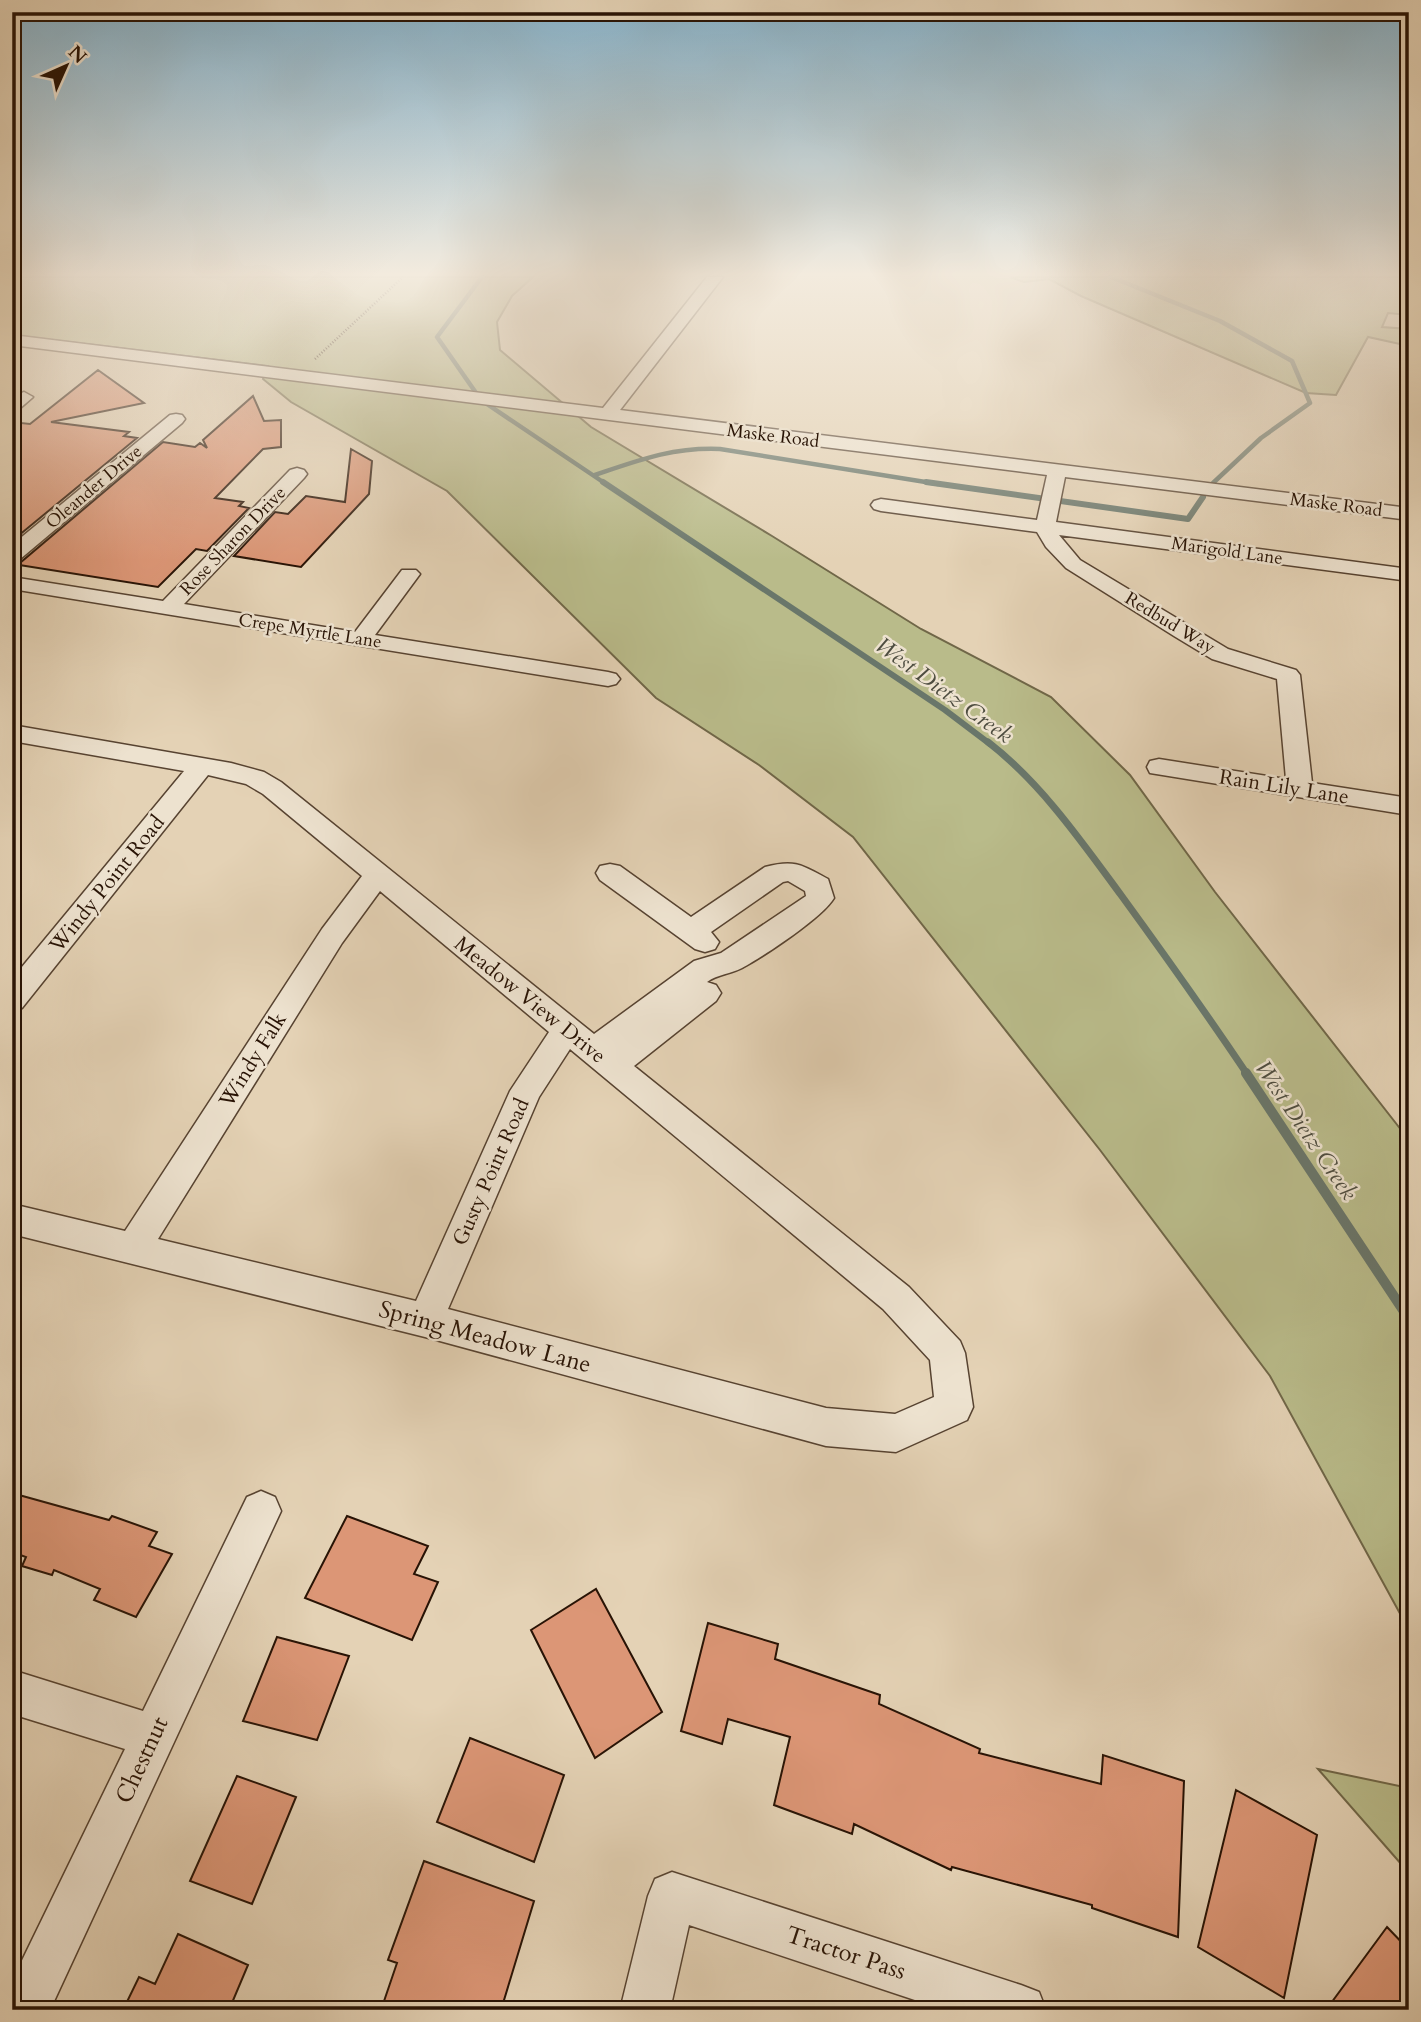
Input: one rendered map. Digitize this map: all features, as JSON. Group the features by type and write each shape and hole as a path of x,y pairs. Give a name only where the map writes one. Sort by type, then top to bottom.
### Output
{"street":[{"name":"Maske Road","path":"259,371 1409,514"},
{"path":"606,416 641,371"},
{"name":"Oleander Drive","path":"12,555 176,419"},
{"path":"1045,527 1057,471"},
{"name":"Rose Sharon Drive","path":"168,608 297,474"},
{"name":"Marigold Lane","path":"881,505 1409,575"},
{"name":"Redbud Way","path":"1045,527 1053,543 1073,564 1171,624 1220,653 1288,675 1300,789"},
{"path":"361,639 409,574"},
{"name":"Crepe Myrtle Lane","path":"12,583 608,679"},
{"name":"Meadow View Drive","path":"12,733 255,778 272,788 896,1298 947,1353 954,1407"},
{"name":"Windy Point Road","path":"12,1000 201,767"},
{"name":"Rain Lily Lane","path":"1159,767 1409,807"},
{"path":"602,1059 722,981 731,961 814,905 820,898 818,886 792,871 775,874 691,932"},
{"path":"610,873 731,961"},
{"name":"Windy Falk","path":"132,1250 332,936 378,874"},
{"name":"Gusty Point Road","path":"425,1320 526,1091 568,1030"},
{"name":"Spring Meadow Lane","path":"12,1219 425,1320 826,1427 896,1433 954,1407"},
{"name":"Chestnut","path":"24,2010 261,1511"},
{"path":"12,1692 154,1736"},
{"name":"Tractor Pass","path":"645,2010 672,1896 1021,2010"}],"path":[{"path":"296,376 301,371"}],"green space":[{"path":"266,371 525,371 591,427 921,629 1051,697 1130,775 1215,892 1409,1140 1409,1630 1270,1376 1100,1150 853,837 759,765 656,698 447,491 291,402 263,379"},
{"path":"1256,371 1349,371 1336,395 1306,393"},
{"path":"1318,1769 1409,1788 1409,1873"}],"building":[{"path":"96,371 144,403 51,422 129,432 124,436 137,438 12,541 12,422 30,424"},
{"path":"253,396 264,421 281,420 281,447 263,449 215,498 243,502 239,506 249,508 207,551 196,549 158,587 13,564 21,562 163,442 195,447 200,443 207,448 203,440"},
{"path":"351,449 372,461 369,494 301,567 234,556 275,512 288,514 306,496 345,502"},
{"path":"19,1495 109,1520 112,1516 157,1532 149,1546 172,1554 136,1617 94,1600 100,1589 54,1570 52,1575 22,1566 26,1557 12,1552 12,1506"},
{"path":"347,1516 428,1546 414,1574 438,1582 412,1640 305,1598"},
{"path":"596,1589 662,1712 595,1758 531,1630"},
{"path":"708,1623 778,1644 775,1659 880,1695 879,1704 980,1749 979,1753 1101,1784 1103,1755 1184,1781 1178,1937 1092,1908 1092,1905 952,1867 951,1870 854,1824 852,1834 774,1805 790,1737 728,1719 722,1744 681,1731"},
{"path":"277,1637 349,1656 317,1740 243,1721"},
{"path":"470,1738 564,1775 534,1862 437,1822"},
{"path":"237,1776 296,1797 252,1904 190,1881"},
{"path":"1236,1790 1317,1835 1284,1998 1198,1947"},
{"path":"424,1861 534,1901 501,2010 381,2010 397,1963 388,1960"},
{"path":"1387,1927 1409,1950 1409,2010 1326,2010"},
{"path":"178,1934 248,1965 229,2010 123,2010 139,1977 155,1984"}],"waterway":[{"name":"West Dietz Creek","path":"461,371 481,400 606,484"},
{"path":"1213,483 1261,438 1310,403 1296,371"},
{"path":"595,475 671,452 720,449 938,484"},
{"path":"926,482 1188,519 1203,497"},
{"name":"West Dietz Creek","path":"606,484 945,710 990,744"},
{"name":"West Dietz Creek","path":"988,742 1026,776 1076,834 1247,1074"},
{"name":"West Dietz Creek","path":"1246,1073 1409,1319"}]}
